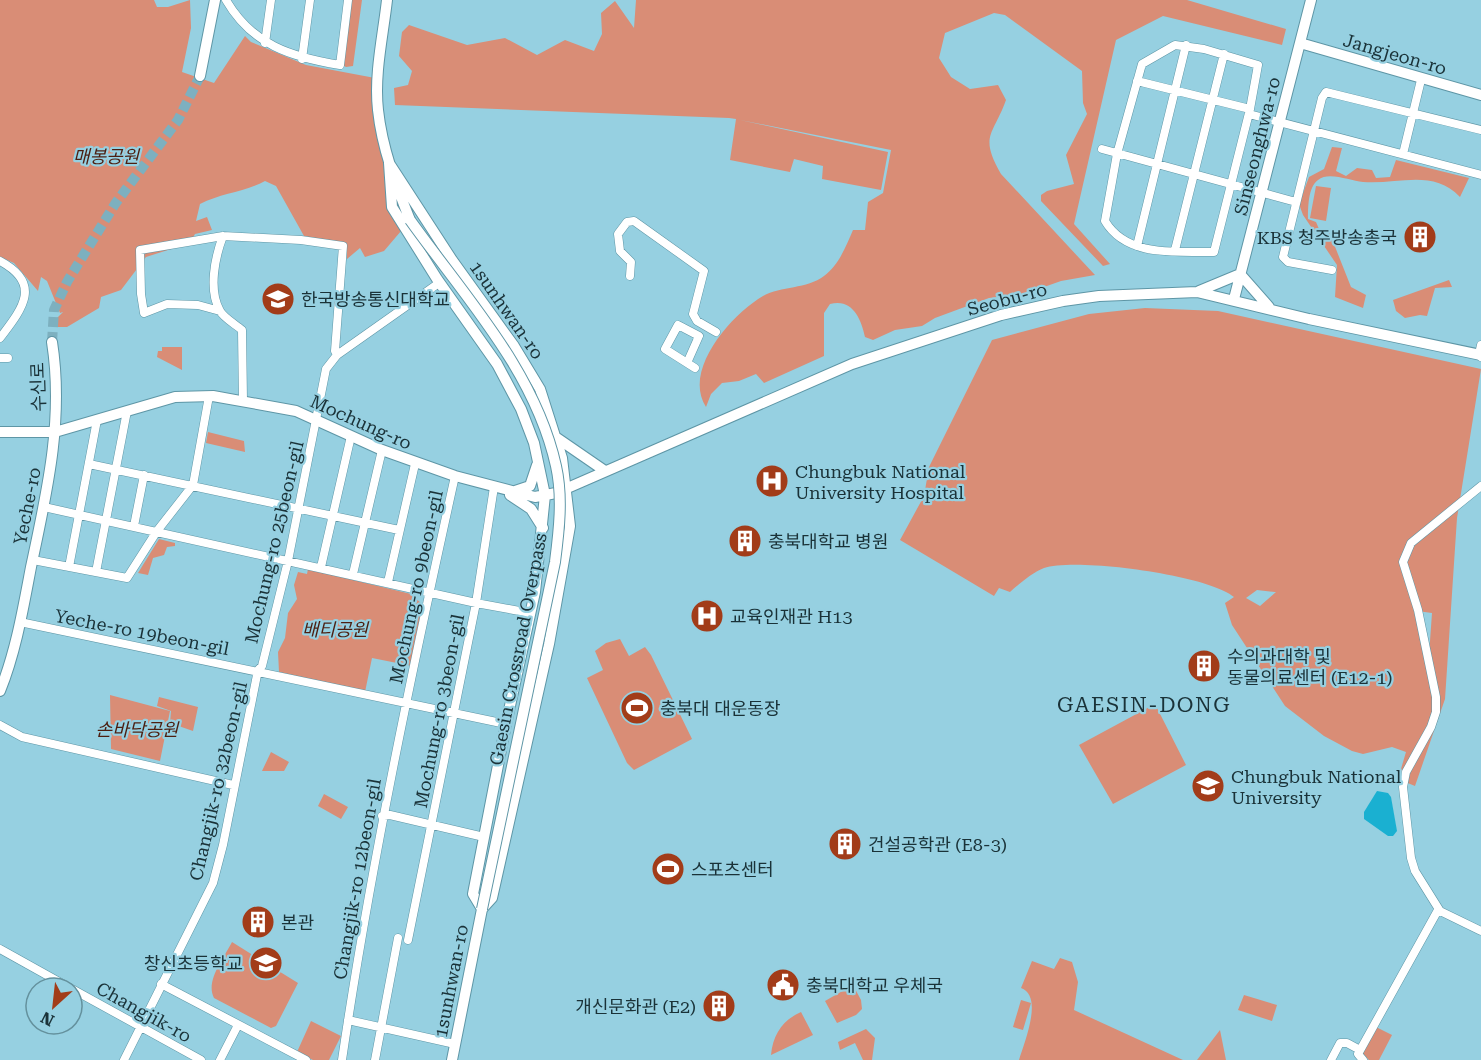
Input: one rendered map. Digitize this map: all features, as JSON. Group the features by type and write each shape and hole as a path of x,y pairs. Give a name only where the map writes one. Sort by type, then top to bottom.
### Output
{"main road":[{"path":"200,76 216,0"},
{"name":"1sunhwan-ro","path":"387,0 379,65 378,110 389,163 410,220"},
{"name":"Sinseonghwa-ro","path":"1234,299 1311,0"},
{"name":"Jangjeon-ro","path":"1300,43 1422,80 1481,95"},
{"path":"389,163 393,207 439,283 497,364 521,410 538,459 546,495 544,530 530,613 473,894 482,909"},
{"name":"1sunhwan-ro","path":"389,163 540,389 562,458 570,526 549,644 492,898 482,909 452,1060"},
{"name":"Gaesin Crossroad Overpass","path":"410,220 516,366 531,396 556,466 560,505 555,562 482,909"},
{"path":"1197,292 1240,274 1270,308"},
{"name":"Seobu-ro","path":"566,489 852,364 1001,315 1099,296 1197,292 1234,299 1309,319 1480,353"},
{"name":"수신로","path":"52,342 57,398 55,432"},
{"name":"Mochung-ro","path":"0,432 55,432 175,397 209,396 296,411 416,464 494,487 535,497 566,489"},
{"name":"Yeche-ro","path":"0,691 20,622 44,507 55,432"},
{"path":"556,438 605,471"},
{"path":"512,491 530,486 536,473 538,459"},
{"path":"494,487 531,509 544,530"}],"street":[{"path":"226,0 245,26 265,43 302,59 339,65 348,0"},
{"path":"265,43 271,0"},
{"path":"302,59 310,0"},
{"path":"1137,246 1186,45"},
{"path":"1186,45 1224,54 1258,65 1250,111 1214,252 1137,246 1123,242 1105,222 1117,154 1137,81 1146,60 1166,49 1186,45"},
{"path":"1175,250 1224,54"},
{"path":"1403,154 1422,80"},
{"path":"1137,81 1213,100 1313,132 1481,174"},
{"path":"1332,270 1284,260 1283,252 1313,132 1326,92 1481,130"},
{"path":"1102,149 1156,166 1296,202"},
{"path":"630,276 631,262 620,251 618,234 627,222 634,221 705,271 693,314 697,321 716,332"},
{"path":"243,401 242,330 220,311 198,305 167,304 144,313 140,250 223,236 301,240 343,246 335,351 338,355 439,283"},
{"path":"220,311 214,268 223,236"},
{"path":"0,261 21,277 26,288 23,305 0,338"},
{"path":"687,363 699,336 678,325 666,349 687,363 695,368"},
{"name":"Mochung-ro 25beon-gil","path":"258,670 261,666 288,561 326,369 338,355"},
{"path":"33,560 127,578 157,531 193,485 209,396"},
{"path":"96,572 127,411"},
{"path":"69,567 97,420"},
{"path":"321,567 351,436"},
{"path":"353,574 382,450"},
{"path":"89,464 399,530"},
{"path":"388,582 416,464"},
{"path":"134,526 144,475"},
{"name":"Mochung-ro 9beon-gil","path":"407,704 455,476"},
{"path":"1481,486 1411,543 1405,552 1403,562 1418,610 1436,697 1436,712 1431,727 1406,772 1403,801 1415,870 1438,910 1481,931"},
{"name":"Mochung-ro 3beon-gil","path":"408,940 476,603 494,487"},
{"path":"44,507 530,613"},
{"name":"Yeche-ro 19beon-gil","path":"20,622 258,670 506,724"},
{"name":"Changjik-ro 32beon-gil","path":"124,1060 213,883 223,845 233,785 258,670"},
{"name":"Changjik-ro 12beon-gil","path":"342,1060 382,816 407,704"},
{"path":"0,725 22,737 233,785"},
{"path":"382,816 390,815 484,837"},
{"path":"1363,1060 1358,1054 1360,1050 1438,910"},
{"path":"375,1060 398,938"},
{"name":"Changjik-ro","path":"0,949 48,976"},
{"path":"161,984 306,1060"},
{"name":"Changjik-ro","path":"84,996 201,1060"},
{"path":"348,1020 455,1044"},
{"path":"220,1060 238,1025"},
{"path":"1331,1060 1340,1043 1347,1043 1360,1050"}],"green space":[{"name":"매봉공원","path":"0,0 154,0 157,7 168,7 190,0 191,28 182,72 214,83 245,36 251,42 306,65 375,78 396,202 407,224 384,251 365,257 360,248 347,259 346,244 304,236 276,186 265,181 200,204 196,221 207,217 212,230 195,234 190,243 146,257 121,290 101,297 99,308 67,327 52,327 53,322 63,312 60,313 47,281 41,277 38,291 14,263 0,257"},
{"path":"350,0 362,0 353,66 346,67 341,64"},
{"path":"636,0 1187,0 1286,29 1282,45 1163,16 1116,40 1074,224 1110,264 1103,266 1041,201 1041,195 1047,191 1074,184 1066,155 1087,114 1083,103 1082,71 1005,15 994,13 945,33 939,58 951,77 970,89 998,85 1006,100 989,143 994,161 1001,174 1095,275 1061,281 1027,293 989,298 935,318 922,326 895,330 873,340 865,337 858,317 850,307 838,303 830,304 824,313 824,356 764,383 756,374 739,381 722,383 711,394 706,407 700,392 700,377 705,360 714,344 738,316 763,296 810,283 829,272 842,255 853,230 865,230 868,202 883,193 891,150 740,120 888,152 881,190 822,179 823,166 794,159 790,172 730,160 736,119 395,105 394,88 408,85 412,71 399,56 402,32 409,25 467,45 505,38 537,55 565,40 594,51 602,34 601,13 615,1 634,28"},
{"path":"1332,147 1342,148 1336,171 1346,176 1357,168 1372,170 1376,178 1390,177 1396,160 1469,178 1460,197 1449,188 1426,180 1363,182 1328,176 1315,183 1309,198 1308,219 1316,222 1319,229 1328,229 1351,287 1366,295 1363,308 1335,297 1337,265 1303,215 1299,204 1309,177 1324,169"},
{"path":"1316,186 1331,188 1326,221 1310,218"},
{"path":"1449,280 1452,287 1435,288 1427,316 1405,318 1396,311 1393,300"},
{"path":"1145,308 1218,311 1481,369 1457,518 1445,699 1415,786 1398,779 1406,752 1392,747 1363,754 1352,751 1324,736 1285,706 1232,625 1225,603 1234,597 1220,589 1171,575 1142,570 1060,565 1040,570 1026,578 1010,592 999,588 994,596 900,540 924,496 929,467 992,340 1089,314","holes":["1257,590 1275,592 1276,592 1260,606 1246,598","1417,611 1432,613 1429,655"]},
{"path":"162,347 182,347 182,370 157,357"},
{"path":"208,432 244,441 245,452 206,443"},
{"path":"159,539 175,543 175,546 167,547 164,555 153,558 148,575 138,573"},
{"name":"배티공원","path":"308,569 411,594 423,605 412,666 372,658 365,692 279,672 278,652 285,638 288,613 297,599 294,585 298,572 307,574"},
{"path":"620,639 629,656 645,647 651,655 692,739 634,770 627,763 587,678 603,670 595,651 606,643"},
{"name":"손바닥공원","path":"110,695 170,711 160,761 111,749"},
{"path":"159,697 198,707 193,731 170,723 171,711 157,706"},
{"path":"1155,704 1186,765 1113,804 1079,745"},
{"path":"271,752 289,762 284,771 262,771"},
{"path":"324,794 348,807 341,819 318,806"},
{"path":"232,942 298,983 276,1026 271,1028 214,998 212,984 214,977"},
{"path":"1060,958 1072,962 1078,982 1074,1010 1183,1060 1019,1060 1031,1021 1032,1010 1028,993 1021,988 1032,961 1054,969"},
{"path":"853,985 861,1000 862,1009 856,1015 837,1023 825,1001"},
{"path":"1244,995 1277,1005 1272,1021 1238,1010"},
{"path":"1021,1000 1031,1003 1023,1030 1013,1027"},
{"path":"801,1012 813,1035 771,1055 780,1029 789,1019"},
{"path":"311,1021 341,1036 329,1060 313,1060 297,1052"},
{"path":"1376,1027 1392,1035 1379,1060 1369,1060 1362,1053"},
{"path":"866,1029 875,1038 872,1060 863,1060 855,1043 840,1050 838,1042"},
{"path":"1220,1030 1226,1060 1197,1060"}],"water":[{"path":"1377,791 1388,793 1391,797 1397,831 1393,836 1388,836 1364,819 1364,812"}],"tunnel":[{"path":"52,342 54,310 67,282 115,204 178,120 200,76"}],"place":[{"name":"KBS 청주방송총국","path":"1420,237"},
{"name":"한국방송통신대학교","path":"278,299"},
{"name":"Chungbuk National University Hospital","path":"772,481"},
{"name":"충북대학교 병원","path":"745,541"},
{"name":"교육인재관 H13","path":"707,616"},
{"name":"수의과대학 및 동물의료센터 (E12-1)","path":"1204,666"},
{"name":"충북대 대운동장","path":"637,708"},
{"name":"Chungbuk National University","path":"1208,786"},
{"name":"건설공학관 (E8-3)","path":"845,844"},
{"name":"스포츠센터","path":"668,869"},
{"name":"본관","path":"258,922"},
{"name":"창신초등학교","path":"266,963"},
{"name":"충북대학교 우체국","path":"783,985"},
{"name":"개신문화관 (E2)","path":"719,1006"}],"district":[{"name":"GAESIN-DONG","path":"1144,705"}]}
